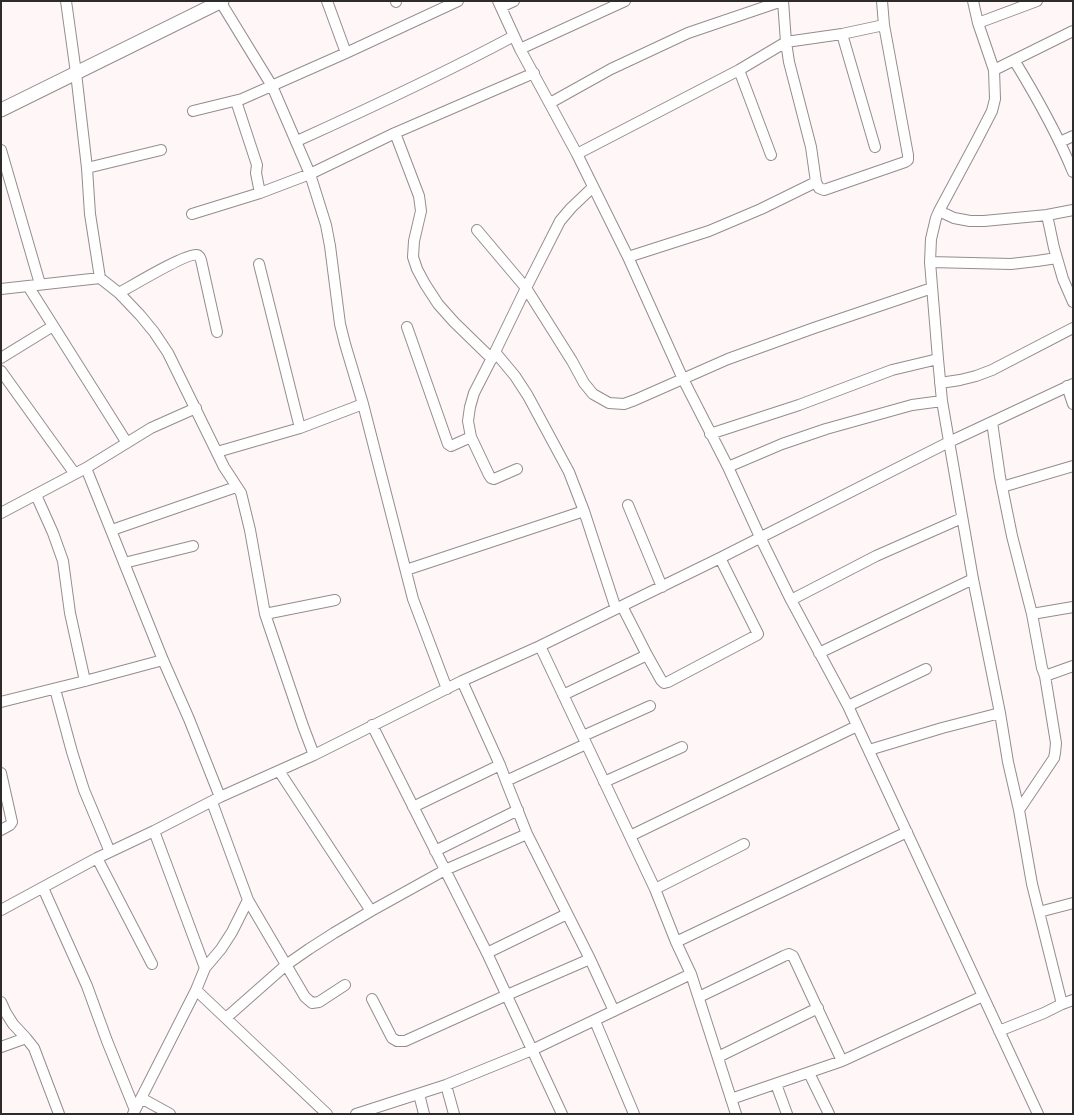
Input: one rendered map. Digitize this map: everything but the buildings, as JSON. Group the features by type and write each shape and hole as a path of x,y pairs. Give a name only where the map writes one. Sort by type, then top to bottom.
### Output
{"street":[{"path":"66,1 76,73 90,214 100,278 119,293 140,315 168,353 224,467 236,487 241,492 250,530 265,614 314,755"},
{"path":"1,110 221,1 272,86 310,174 326,224 340,324 363,404 413,599 447,689"},
{"path":"327,1 346,53"},
{"path":"193,112 236,100 272,86 458,1"},
{"path":"514,1 500,4 520,49 577,154 628,256 683,379 728,467 760,537 791,600 858,726 1038,1114"},
{"path":"520,49 625,1"},
{"path":"550,103 611,69 688,33 782,1 789,62 811,147 816,182 819,188 824,190 908,160 884,25 882,1"},
{"path":"973,1 978,23 994,70 995,99 992,112 939,211 931,239 930,262 940,383 962,518 1000,713 1008,762 1038,912 1062,1004"},
{"path":"978,23 1037,1"},
{"path":"577,154 739,70 786,42 842,34 884,25"},
{"path":"994,70 1073,31"},
{"path":"842,34 875,146"},
{"path":"297,141 428,80 514,36"},
{"path":"1014,60 1060,142 1073,172"},
{"path":"739,70 771,155"},
{"path":"192,214 260,193 310,174 396,133 534,73"},
{"path":"236,100 257,165 256,173 260,193"},
{"path":"396,133 419,196 420,211 414,241 413,257 417,269 438,304 454,322 515,376 528,396 537,415 570,472 619,607 664,683 757,635 758,632 720,558"},
{"path":"1060,142 1073,136"},
{"path":"1,150 40,284"},
{"path":"86,168 161,150"},
{"path":"628,256 709,231 761,209 816,182"},
{"path":"517,470 491,478 471,437 468,421 470,407 474,393 560,221 593,187"},
{"path":"939,211 954,218 970,221 984,221 1047,216 1073,210"},
{"path":"1047,216 1063,279 1073,302"},
{"path":"477,230 526,288 572,361 584,384 593,394 609,403 624,404 728,359 932,288"},
{"path":"119,293 172,264 190,256 199,256 217,332"},
{"path":"930,262 1011,264 1057,258"},
{"path":"259,264 300,428"},
{"path":"1,289 100,278"},
{"path":"28,286 127,443"},
{"path":"1,358 53,326"},
{"path":"407,327 448,444 451,446 471,437"},
{"path":"940,383 960,380 992,370 1073,328"},
{"path":"710,434 799,405 892,370 938,359"},
{"path":"1,371 76,474"},
{"path":"1,910 97,858 216,800 314,755 462,681 540,646 662,587 949,442 1070,385 1073,404"},
{"path":"728,467 782,444 826,428 912,405 942,401"},
{"path":"217,452 300,428 363,404"},
{"path":"1,513 76,474 156,426 196,408"},
{"path":"992,422 1002,487 1012,536 1032,614 1042,668 1045,676 1056,743 1054,758 1018,810"},
{"path":"1002,487 1073,466"},
{"path":"86,468 163,660 189,719 248,900 305,998 312,1003 319,1002 345,985"},
{"path":"112,530 236,487"},
{"path":"36,495 53,533 63,561 70,613 85,681"},
{"path":"628,505 662,587"},
{"path":"406,570 584,511"},
{"path":"791,600 876,556 962,518"},
{"path":"124,563 192,546"},
{"path":"819,653 973,579"},
{"path":"265,614 335,600"},
{"path":"1032,614 1073,607"},
{"path":"540,646 655,889 676,942 691,974 736,1114"},
{"path":"563,695 647,655"},
{"path":"1,702 163,660"},
{"path":"1045,676 1073,666"},
{"path":"848,706 926,669"},
{"path":"462,681 500,765 528,834 614,1011"},
{"path":"55,689 84,790 110,852"},
{"path":"506,780 650,706"},
{"path":"869,750 942,728 1000,713"},
{"path":"372,726 487,952 562,1114"},
{"path":"630,836 858,726"},
{"path":"604,782 682,747"},
{"path":"413,807 500,765"},
{"path":"280,771 371,911"},
{"path":"1,774 12,822 10,825 1,830"},
{"path":"435,850 518,810"},
{"path":"154,831 206,968"},
{"path":"676,942 907,832"},
{"path":"226,1018 286,966 309,949 371,911 445,870 528,834"},
{"path":"655,889 744,844"},
{"path":"97,858 152,964"},
{"path":"43,888 87,986 134,1112"},
{"path":"134,1112 206,968 232,932 248,900"},
{"path":"1038,912 1073,903"},
{"path":"487,952 567,914"},
{"path":"699,997 789,954 793,956 842,1061"},
{"path":"372,999 392,1038 397,1041 405,1041 507,994 590,959"},
{"path":"356,1114 446,1085 532,1050 691,974"},
{"path":"196,990 327,1114"},
{"path":"731,1100 842,1061 983,996"},
{"path":"999,1031 1073,1000"},
{"path":"1,1002 13,1024 34,1048 59,1114"},
{"path":"718,1057 818,1008"},
{"path":"595,1021 634,1114"},
{"path":"1,1047 26,1038"},
{"path":"810,1072 829,1114"},
{"path":"776,1084 788,1114"},
{"path":"446,1085 454,1114"},
{"path":"419,1094 424,1114"},
{"path":"141,1098 170,1114"}]}
